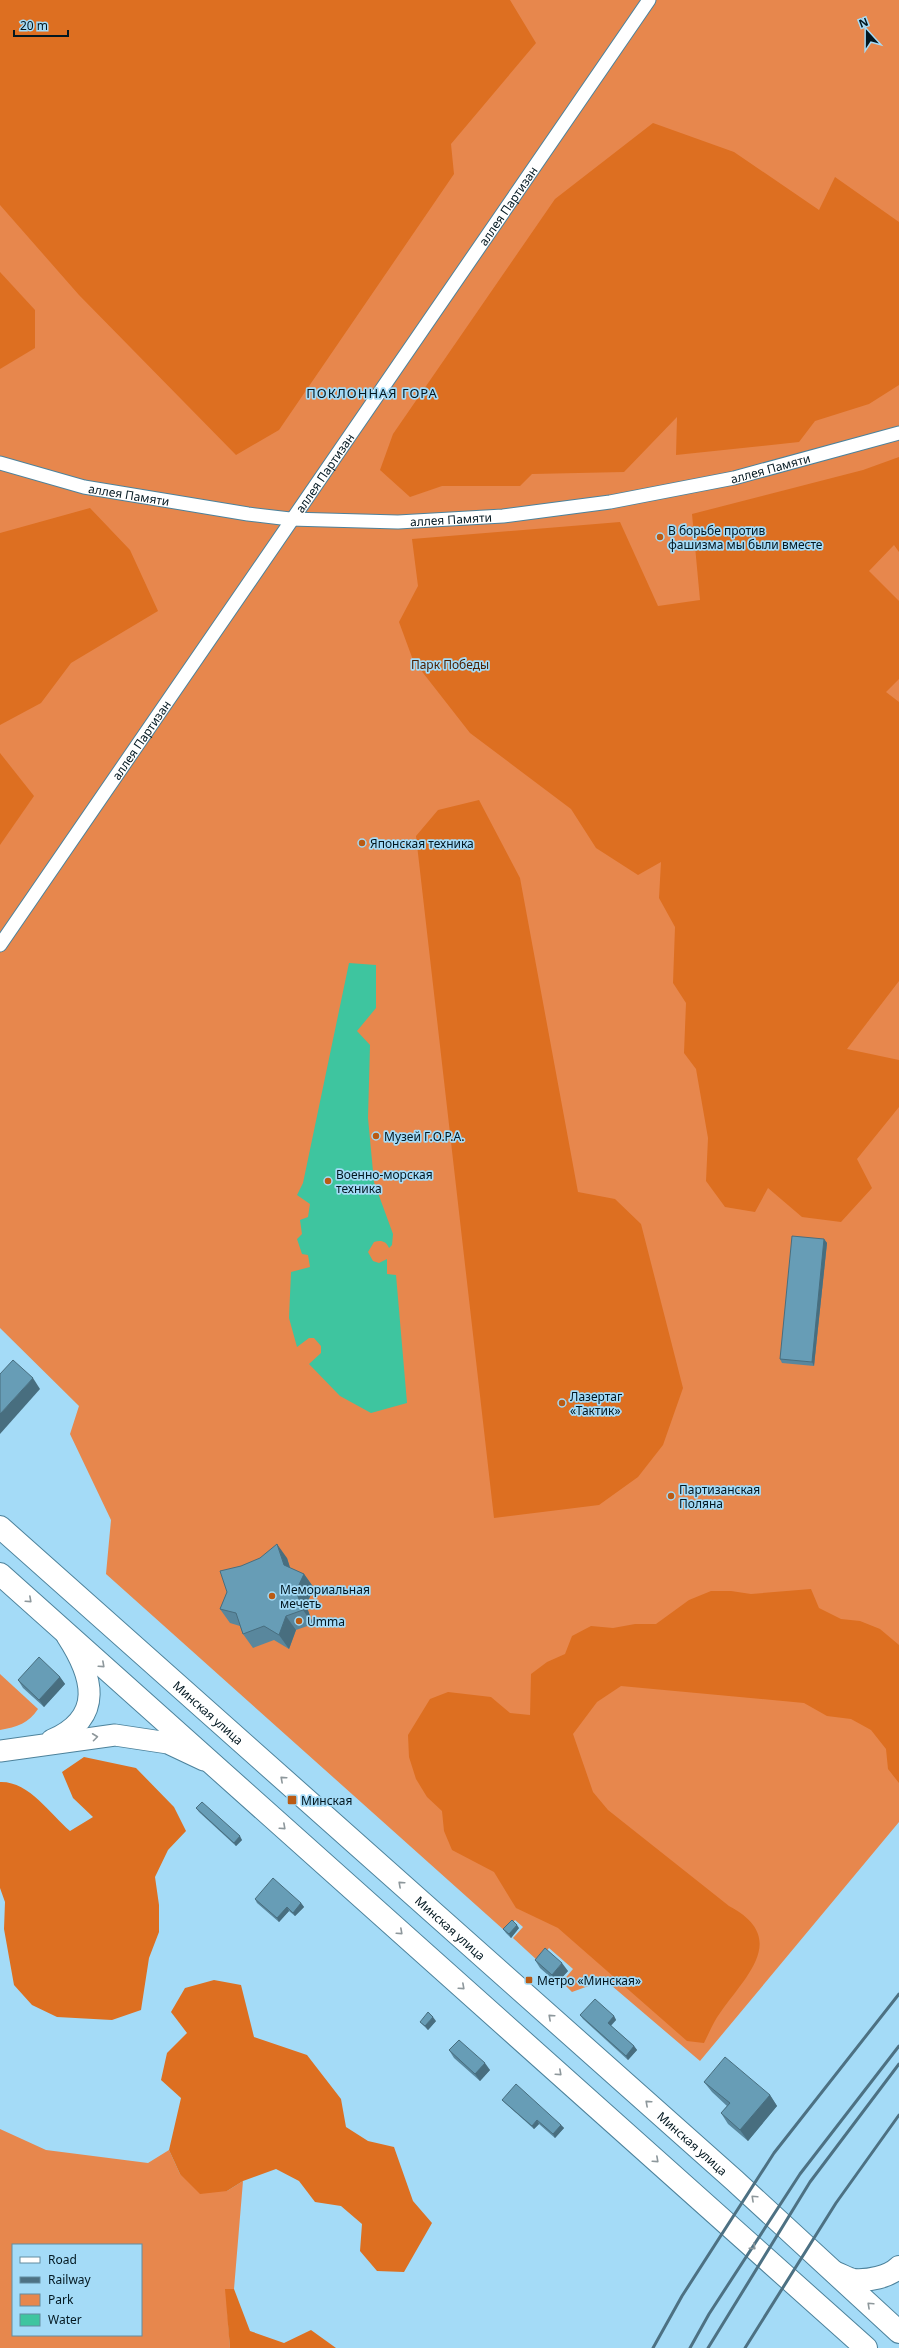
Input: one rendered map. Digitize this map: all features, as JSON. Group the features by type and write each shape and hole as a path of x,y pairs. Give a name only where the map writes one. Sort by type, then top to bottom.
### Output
{"main road":[{"name":"Минская улица","path":"0,1527 708,2157 899,2332"},
{"path":"0,1574 866,2348"},
{"path":"833,2271 853,2280 882,2276 899,2268"},
{"path":"829,2315 839,2331 845,2348"},
{"path":"893,2348 899,2338"}],"street":[{"name":"аллея Партизан","path":"0,946 290,519 649,0"},
{"name":"аллея Памяти","path":"0,463 84,487 290,519 398,522 503,516 610,502 734,478 899,433"},
{"path":"42,1744 67,1733 81,1720 87,1709 91,1691 87,1674 80,1659 62,1629"},
{"path":"0,1751 115,1735 168,1743 212,1763"}],"green space":[{"name":"Парк Победы","path":"0,0 899,0 899,1822 700,2061 605,1980 572,1992 562,1982 573,1969 549,1948 538,1961 513,1938 523,1927 515,1920 505,1931 106,1574 111,1520 70,1434 79,1406 0,1328"},
{"path":"0,0 510,0 536,43 451,144 454,174 279,430 236,455 79,295 0,205"},
{"path":"653,123 734,152 819,210 835,177 899,222 899,385 869,404 815,421 799,442 676,455 677,417 624,472 532,474 520,486 442,486 410,497 380,470 393,434 555,199"},
{"path":"0,272 35,310 35,348 0,369"},
{"path":"899,457 899,552 894,545 869,571 899,601 899,679 886,692 899,702 899,981 847,1049 899,1060 899,1107 857,1159 872,1188 841,1222 802,1217 768,1188 755,1212 725,1207 706,1181 708,1138 696,1069 684,1053 686,1003 673,983 675,927 659,898 661,862 638,875 596,848 571,809 470,733 413,660 399,622 418,586 412,539 620,522 658,606 700,600 692,514 863,470"},
{"path":"90,508 130,550 158,611 71,663 41,703 0,725 0,533"},
{"path":"0,753 34,796 0,845"},
{"path":"479,800 520,878 578,1192 615,1199 641,1224 683,1388 663,1445 638,1477 599,1505 494,1518 416,836 438,810"},
{"path":"811,1589 819,1608 841,1619 860,1621 880,1629 899,1645 899,1783 888,1769 886,1749 871,1730 851,1719 827,1716 804,1703 621,1686 597,1702 573,1734 593,1792 608,1810 729,1906 747,1918 757,1931 760,1944 757,1957 751,1971 718,2016 704,2043 687,2041 558,1928 516,1908 494,1872 452,1850 444,1831 442,1811 427,1797 416,1779 409,1757 408,1735 430,1699 448,1692 491,1697 510,1713 530,1715 531,1674 547,1662 565,1654 572,1636 591,1626 613,1628 635,1624 656,1624 689,1600 711,1591 731,1591 751,1594"},
{"path":"0,1674 38,1709 31,1718 22,1724 0,1730"},
{"path":"84,1757 136,1768 174,1807 186,1831 168,1850 155,1877 159,1905 159,1932 149,1958 141,2010 112,2020 57,2017 32,2005 14,1985 4,1929 5,1902 0,1888 0,1782 11,1783 30,1793 70,1831 93,1817 73,1798 62,1772"},
{"path":"214,1980 241,1985 254,2037 307,2055 341,2099 346,2127 368,2141 394,2147 413,2201 432,2223 404,2272 377,2271 360,2251 362,2224 341,2206 315,2202 299,2181 276,2169 243,2181 227,2191 200,2194 180,2174 169,2150 181,2098 161,2080 167,2053 187,2033 171,2012 185,1988"},
{"path":"0,2129 46,2150 148,2163 169,2150 180,2174 227,2191 243,2181 234,2289 226,2289 230,2348 0,2348"},
{"path":"225,2289 234,2289 250,2331 284,2343 311,2330 336,2348 230,2348"}],"water":[{"path":"349,963 376,965 376,1008 357,1031 370,1045 368,1118 374,1182 393,1234 392,1245 389,1248 385,1242 377,1241 374,1242 368,1252 373,1261 379,1263 387,1259 387,1274 396,1275 407,1403 371,1413 340,1396 309,1364 321,1353 321,1346 314,1338 309,1338 297,1347 289,1318 291,1272 310,1267 308,1255 302,1254 297,1239 302,1234 300,1220 308,1217 310,1204 297,1195 303,1183"}],"building":[{"path":"792,1236 824,1239 812,1362 780,1359"},
{"path":"13,1360 33,1378 0,1414 0,1374"},
{"name":"Мемориальная мечеть","path":"277,1544 284,1565 304,1574 296,1591 303,1610 286,1616 279,1635 264,1626 243,1634 236,1613 220,1609 227,1592 220,1571 241,1566 260,1558"},
{"path":"39,1657 60,1677 39,1700 18,1680"},
{"path":"202,1802 240,1836 234,1843 196,1808"},
{"path":"273,1878 301,1903 293,1913 287,1907 277,1918 255,1899"},
{"path":"512,1920 517,1925 509,1934 503,1929"},
{"path":"545,1948 562,1963 552,1975 535,1960"},
{"path":"595,1999 614,2016 608,2023 634,2046 626,2056 580,2015"},
{"path":"428,2012 433,2017 425,2026 420,2022"},
{"path":"459,2040 485,2063 475,2074 449,2050"},
{"path":"725,2057 770,2095 740,2130 721,2113 730,2103 704,2082"},
{"path":"516,2084 561,2125 553,2134 537,2120 532,2126 502,2100"}],"railway":[{"path":"653,2348 682,2296 774,2153 899,1994"},
{"path":"690,2348 709,2314 800,2174 899,2046"},
{"path":"708,2348 810,2182 899,2064"},
{"path":"745,2348 836,2203 899,2115"}],"place":[{"name":"В борьбе против фашизма мы были вместе","path":"660,537"},
{"name":"Японская техника","path":"362,843"},
{"name":"Музей Г.О.Р.А.","path":"376,1136"},
{"name":"Военно-морская техника","path":"328,1181"},
{"name":"Лазертаг «Тактик»","path":"562,1403"},
{"name":"Партизанская Поляна","path":"671,1496"},
{"name":"Мемориальная мечеть","path":"272,1596"},
{"name":"Umma","path":"299,1621"},
{"name":"Минская","path":"292,1800"},
{"name":"Метро «Минская»","path":"529,1980"}],"district":[{"name":"ПОКЛОННАЯ ГОРА","path":"372,393"}]}
